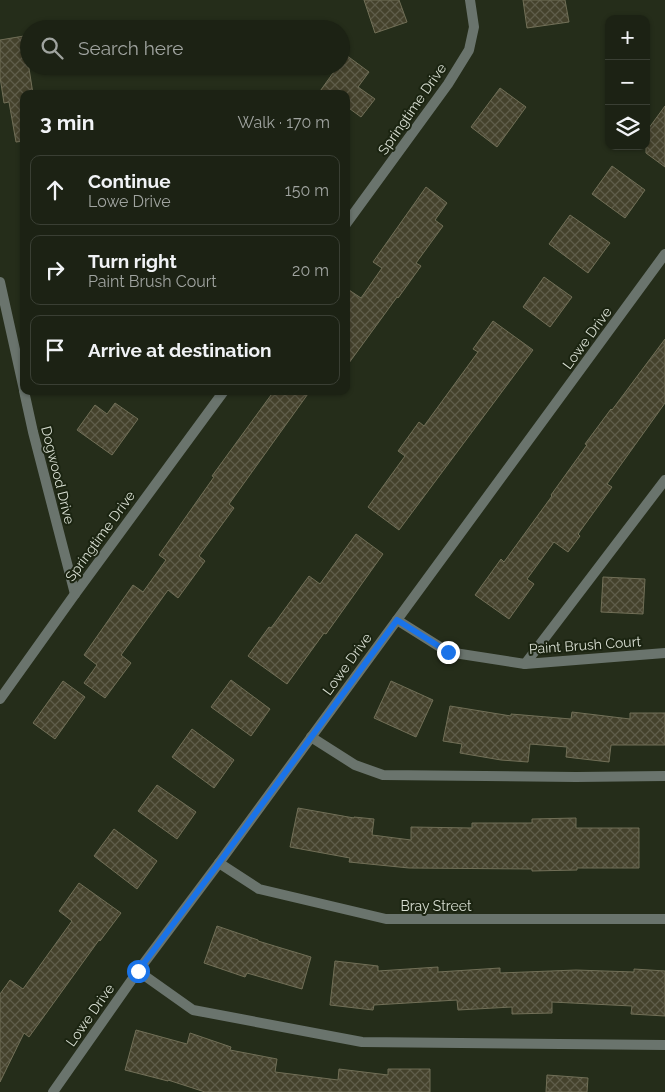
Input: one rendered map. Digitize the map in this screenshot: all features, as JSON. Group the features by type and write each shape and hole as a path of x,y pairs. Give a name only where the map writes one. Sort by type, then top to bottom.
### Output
{"street":[{"name":"Springtime Drive","path":"350,219 448,84 469,50 474,27 470,0"},
{"name":"Lowe Drive","path":"53,1092 138,971 665,254"},
{"name":"Dogwood Drive","path":"0,282 20,373"},
{"name":"Dogwood Drive","path":"25,395 74,594"},
{"name":"Springtime Drive","path":"0,699 74,594 221,395"},
{"path":"525,664 665,480"},
{"name":"Paint Brush Court","path":"397,620 448,652 525,664 665,653"},
{"path":"311,737 355,765 384,775 665,776"},
{"name":"Bray Street","path":"219,863 259,889 386,919 665,919"},
{"path":"138,971 193,1010 362,1042 665,1045"}],"building":[{"path":"364,0 399,0 407,22 375,33"},
{"path":"523,0 565,0 569,22 527,28"},
{"path":"20,37 20,75 30,75 32,90 20,90 20,142 16,142 9,102 4,103 0,77 0,40"},
{"path":"350,58 369,72 358,87 375,99 361,117 350,109 350,90 321,90 332,75 350,75"},
{"path":"500,88 526,107 497,147 471,127"},
{"path":"665,106 665,167 646,153 646,150 650,150 650,127"},
{"path":"612,166 645,190 625,218 592,194"},
{"path":"426,187 447,203 435,220 443,226 416,263 421,266 350,362 350,291 361,298 382,268 373,262"},
{"path":"570,215 610,243 588,273 549,244"},
{"path":"544,277 572,297 550,327 523,307"},
{"path":"493,321 533,350 399,530 368,507 405,456 398,451 419,422 424,426 478,352 473,349"},
{"path":"665,339 665,403 607,484 612,487 578,534 580,536 568,552 554,542 527,579 534,584 509,619 475,595 501,559 504,562 587,445 585,444"},
{"path":"271,395 307,395 229,504 234,508 199,556 205,561 178,598 168,590 121,655 131,663 105,698 84,683 97,665 84,655 133,585 143,592 166,560 159,555 214,477 212,476"},
{"path":"115,403 138,419 112,455 77,430 95,405 107,414"},
{"path":"356,534 383,554 326,634 324,633 287,684 248,656 309,576 320,584"},
{"path":"603,577 645,579 643,614 601,612"},
{"path":"231,680 270,709 251,736 211,707"},
{"path":"63,681 85,697 55,739 33,723"},
{"path":"391,681 433,700 416,737 374,718"},
{"path":"450,706 511,716 511,714 571,719 572,712 630,719 630,713 665,713 665,745 611,745 609,762 566,757 567,747 530,744 528,762 501,760 460,753 462,744 443,741"},
{"path":"192,729 234,760 214,788 172,757"},
{"path":"157,785 196,812 177,839 138,811"},
{"path":"298,808 354,818 374,819 372,835 411,840 411,827 472,828 472,823 532,823 532,819 576,818 576,828 639,828 639,868 577,868 577,870 532,871 532,869 409,868 349,862 350,858 290,847"},
{"path":"114,829 157,861 137,889 94,856"},
{"path":"79,883 121,913 99,940 29,1037 24,1033 0,1082 0,994 10,980 23,989 72,921 59,911"},
{"path":"217,926 311,957 302,989 247,973 245,977 204,963"},
{"path":"335,961 378,966 378,971 438,967 438,972 500,968 500,973 576,970 634,972 634,969 665,971 665,1016 631,1014 632,1006 552,1002 552,1013 512,1014 512,1007 458,1010 457,1000 374,1005 373,1010 330,1005"},
{"path":"136,1030 187,1044 190,1033 231,1047 230,1050 277,1059 275,1072 338,1080 339,1069 388,1075 388,1069 430,1069 430,1092 205,1092 168,1080 125,1070"},
{"path":"547,1075 588,1078 587,1092 546,1092"}],"route":[{"path":"138,971 397,620 448,652"}]}
